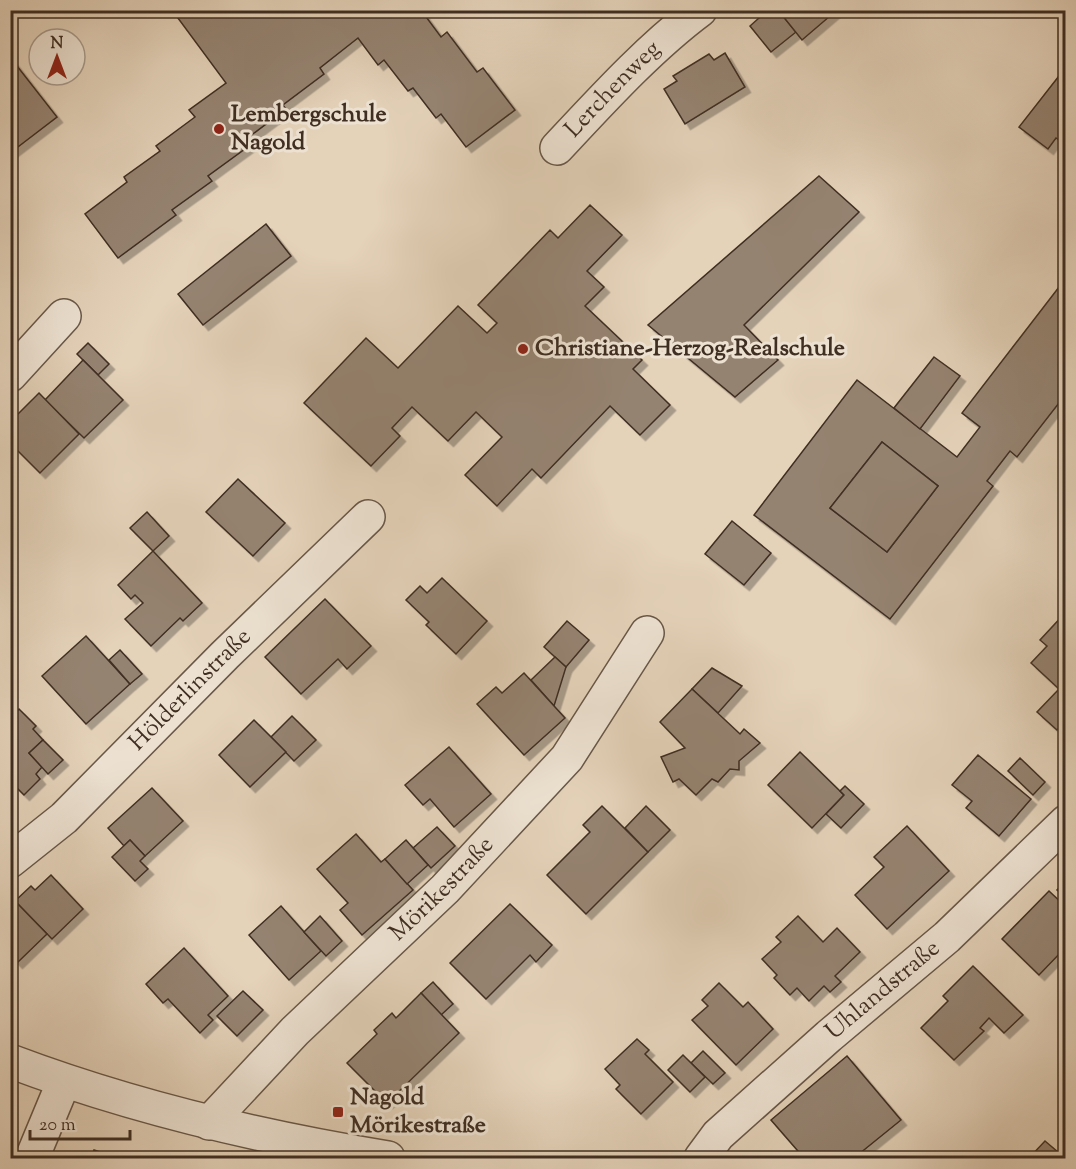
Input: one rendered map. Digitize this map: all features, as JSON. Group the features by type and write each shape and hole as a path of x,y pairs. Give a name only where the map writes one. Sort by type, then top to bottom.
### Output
{"street":[{"name":"Lerchenweg","path":"557,148 595,107 680,25 700,10"},
{"path":"10,375 64,316"},
{"name":"Hölderlinstraße","path":"10,861 64,818 225,655 368,517"},
{"name":"Mörikestraße","path":"209,1123 295,1031 445,889 567,758 647,633"},
{"name":"Uhlandstraße","path":"701,1158 718,1135 829,1036 947,937 1065,822"},
{"path":"10,1061 64,1081 209,1123 375,1157"},
{"path":"32,1158 64,1081"}],"building":[{"name":"Lembergschule Nagold","path":"172,10 421,10 441,37 447,32 477,72 483,68 515,110 466,147 441,114 436,118 413,88 408,91 384,60 378,65 358,38 320,68 324,74 283,105 286,109 245,140 249,146 208,176 212,181 172,210 176,215 118,258 85,214 127,182 124,177 160,151 156,146 195,117 189,110 226,83"},
{"path":"768,10 778,10 796,32 771,52 750,26"},
{"path":"778,10 837,10 802,40"},
{"path":"725,53 745,87 685,124 664,89 677,81 673,76 709,54 714,60"},
{"path":"10,57 27,79 27,87 34,87 57,117 10,153"},
{"path":"1066,67 1066,145 1056,138 1048,149 1019,127"},
{"path":"819,176 859,212 744,325 778,360 735,397 648,325"},
{"name":"Christiane-Herzog-Realschule","path":"590,205 622,235 587,271 604,287 585,306 642,360 633,369 670,405 640,435 610,406 541,478 532,469 497,506 465,475 502,437 476,412 448,441 412,407 392,428 400,436 371,466 304,403 366,338 398,368 458,306 487,333 497,323 478,305 550,230 558,238"},
{"path":"266,224 291,256 203,325 178,294"},
{"path":"1066,278 1066,394 1017,457 1010,451 987,481 993,486 890,619 754,515 857,380 957,457 980,427 962,413","holes":["882,442 938,486 887,552 830,508"]},
{"path":"88,343 109,364 98,375 77,354"},
{"path":"934,357 960,376 920,429 894,408"},
{"path":"83,360 123,400 84,438 45,400"},
{"path":"39,393 79,434 40,473 10,443 10,422"},
{"path":"882,442 938,486 887,552 830,508"},
{"path":"238,479 285,523 253,556 206,512"},
{"path":"147,512 169,536 153,551 130,528"},
{"path":"732,521 771,553 744,585 705,554"},
{"path":"153,551 202,603 183,621 180,618 151,646 125,619 143,603 135,595 131,599 118,585"},
{"path":"442,578 487,621 456,654 426,625 429,622 406,600 420,586 427,593"},
{"path":"325,599 371,646 347,669 338,659 301,694 265,657"},
{"path":"1066,612 1066,721 1057,730 1037,712 1059,689 1031,663 1047,646 1040,640"},
{"path":"567,621 589,640 566,667 544,647"},
{"path":"86,636 130,684 86,724 42,676"},
{"path":"120,650 142,674 130,684 109,660"},
{"path":"555,657 566,667 554,706 531,680"},
{"path":"712,668 742,686 718,713 692,689"},
{"path":"524,673 565,718 524,755 477,704 496,687 502,693"},
{"path":"692,689 740,734 744,729 760,743 739,761 739,770 730,769 718,782 712,779 696,795 679,779 673,782 661,757 685,748 660,722"},
{"path":"19,709 36,726 33,729 43,740 29,753 42,767 36,774 40,779 24,795 10,781 10,718"},
{"path":"292,716 316,740 294,761 271,737"},
{"path":"254,720 286,752 250,787 219,755"},
{"path":"43,740 63,760 48,774 29,753"},
{"path":"449,747 491,794 454,827 430,799 423,805 405,785"},
{"path":"800,752 844,795 812,828 768,785"},
{"path":"978,755 1031,799 999,836 966,808 972,801 952,785"},
{"path":"1020,758 1045,782 1033,795 1008,771"},
{"path":"845,786 864,804 841,828 826,814 844,795 840,791"},
{"path":"152,788 183,821 145,856 130,840 124,846 108,828"},
{"path":"602,806 648,852 586,914 547,875 590,832 583,825"},
{"path":"646,806 670,830 648,852 625,828"},
{"path":"907,826 949,871 887,929 855,895 884,867 874,857"},
{"path":"437,827 455,846 431,868 413,848"},
{"path":"356,834 381,862 385,859 413,890 362,935 340,910 348,903 317,869"},
{"path":"130,840 145,856 140,861 148,869 135,881 112,857"},
{"path":"406,840 428,865 407,884 385,859"},
{"path":"51,875 83,909 52,939 15,901 31,886 35,890"},
{"path":"1066,881 1066,898 1057,890"},
{"path":"1049,891 1066,907 1066,947 1039,975 1002,939"},
{"path":"15,901 47,934 17,963 10,956 10,905"},
{"path":"510,904 552,945 536,962 530,955 486,999 450,963"},
{"path":"281,906 321,951 289,980 249,935"},
{"path":"320,916 342,941 326,956 304,932"},
{"path":"798,916 823,942 837,928 860,952 835,976 841,982 830,992 824,986 809,1001 797,988 790,995 774,978 777,975 762,959 781,942 776,937"},
{"path":"184,948 228,996 208,1015 213,1020 200,1033 168,999 163,1003 146,984"},
{"path":"973,966 1023,1015 1004,1033 989,1018 980,1028 984,1031 954,1060 921,1028 948,1001 943,996"},
{"path":"433,982 453,1004 441,1015 421,993"},
{"path":"719,983 743,1007 748,1002 773,1029 736,1065 692,1020 708,1006 702,1000"},
{"path":"243,991 263,1010 237,1036 217,1016"},
{"path":"421,993 459,1033 387,1103 347,1063 377,1034 374,1030 392,1013 396,1018"},
{"path":"637,1039 649,1050 645,1054 673,1082 641,1114 616,1089 620,1085 605,1069"},
{"path":"703,1051 725,1073 713,1084 691,1063"},
{"path":"683,1055 705,1077 690,1092 668,1070"},
{"path":"847,1056 901,1120 854,1158 804,1158 771,1120"},
{"path":"1045,1141 1065,1158 1029,1158"},
{"path":"94,1150 119,1158 91,1158"}],"place":[{"name":"Lembergschule Nagold","path":"219,129"},
{"name":"Christiane-Herzog-Realschule","path":"523,349"},
{"name":"Nagold Mörikestraße","path":"338,1112"}]}
